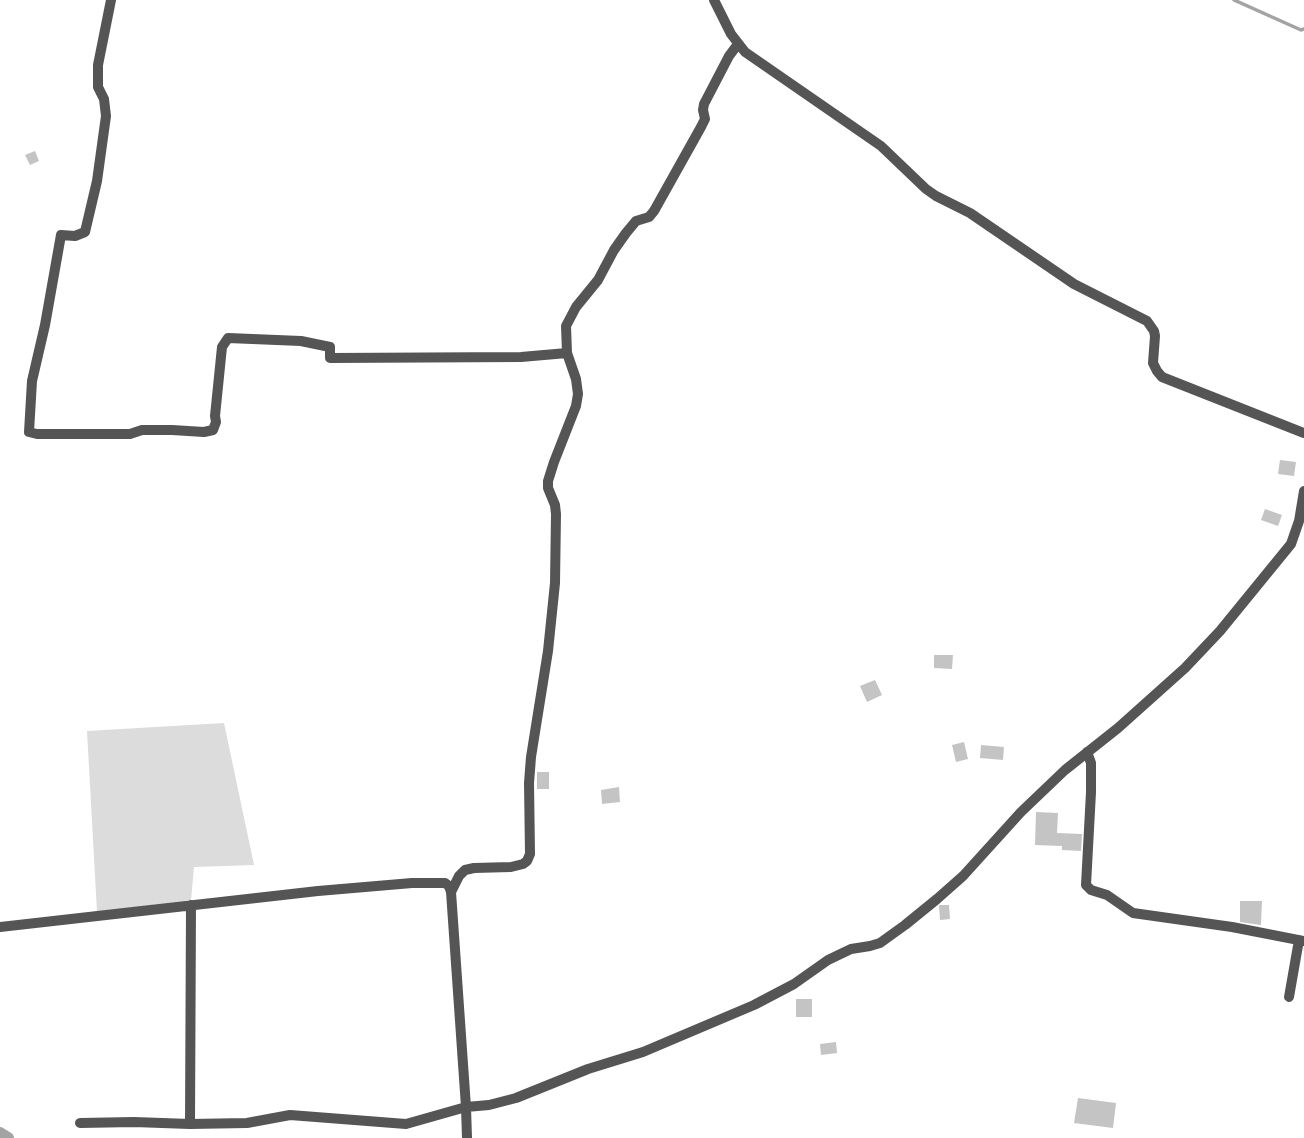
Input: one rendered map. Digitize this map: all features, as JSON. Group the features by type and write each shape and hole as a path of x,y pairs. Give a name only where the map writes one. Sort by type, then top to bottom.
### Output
{"street":[{"path":"111,0 98,65 98,87 104,99 106,116 97,181 85,232 75,236 61,235 45,324 32,381 29,432 37,434 130,434 142,430 204,432 213,430 216,422 215,416 222,347 228,338 301,341 330,347 330,358 521,357 567,353"},
{"path":"714,0 731,34 745,52 881,146 926,189 936,196 970,213 1074,284 1147,321 1154,331 1155,336 1152,357 1153,362 1157,371 1162,377 1304,433"},
{"path":"451,892 459,876 464,870 474,868 511,867 523,864 527,861 530,854 529,783 531,757 548,651 555,583 556,514 555,505 548,488 548,481 576,406 578,394 576,379 567,353 565,330 576,307 598,280 610,257 626,233 636,221 649,217 654,211 701,127 705,119 704,104 728,56 738,44"},
{"path":"80,1123 247,1123 290,1115 406,1124 466,1107 489,1105 516,1098 588,1070 643,1052 754,1005 794,984 828,960 851,949 880,943 905,925 963,876 1027,807 1065,770 1118,728 1186,668 1249,598 1291,544 1299,521 1304,491"},
{"path":"1087,752 1091,763 1091,792 1086,885 1091,890 1107,895 1133,913 1232,927 1302,941 1289,997"},
{"path":"0,927 318,890 412,883 445,883 450,886 451,892 467,1138"},
{"path":"190,1124 191,905"}],"shaded area":[{"path":"224,723 254,865 194,867 191,900 97,912 87,731"}],"building":[{"path":"35,151 39,161 30,165 25,155"},
{"path":"1280,460 1296,462 1294,476 1278,474"},
{"path":"1265,509 1282,515 1278,526 1261,520"},
{"path":"934,655 953,655 952,669 934,668"},
{"path":"875,680 882,695 867,702 860,686"},
{"path":"964,742 968,759 956,762 952,745"},
{"path":"981,745 1004,747 1003,760 980,758"},
{"path":"537,772 549,772 549,789 537,789"},
{"path":"619,787 620,802 602,804 601,790"},
{"path":"1036,812 1058,813 1057,833 1082,834 1081,851 1062,850 1062,846 1035,845"},
{"path":"1240,901 1262,901 1261,925 1240,922"},
{"path":"940,905 949,905 950,919 940,920"},
{"path":"796,999 812,999 812,1017 796,1017"},
{"path":"836,1042 837,1053 821,1055 820,1044"},
{"path":"1078,1098 1116,1103 1113,1128 1074,1123"}],"waterway":[{"path":"1234,0 1301,30 1304,29"},
{"path":"0,1133 8,1138"}]}
